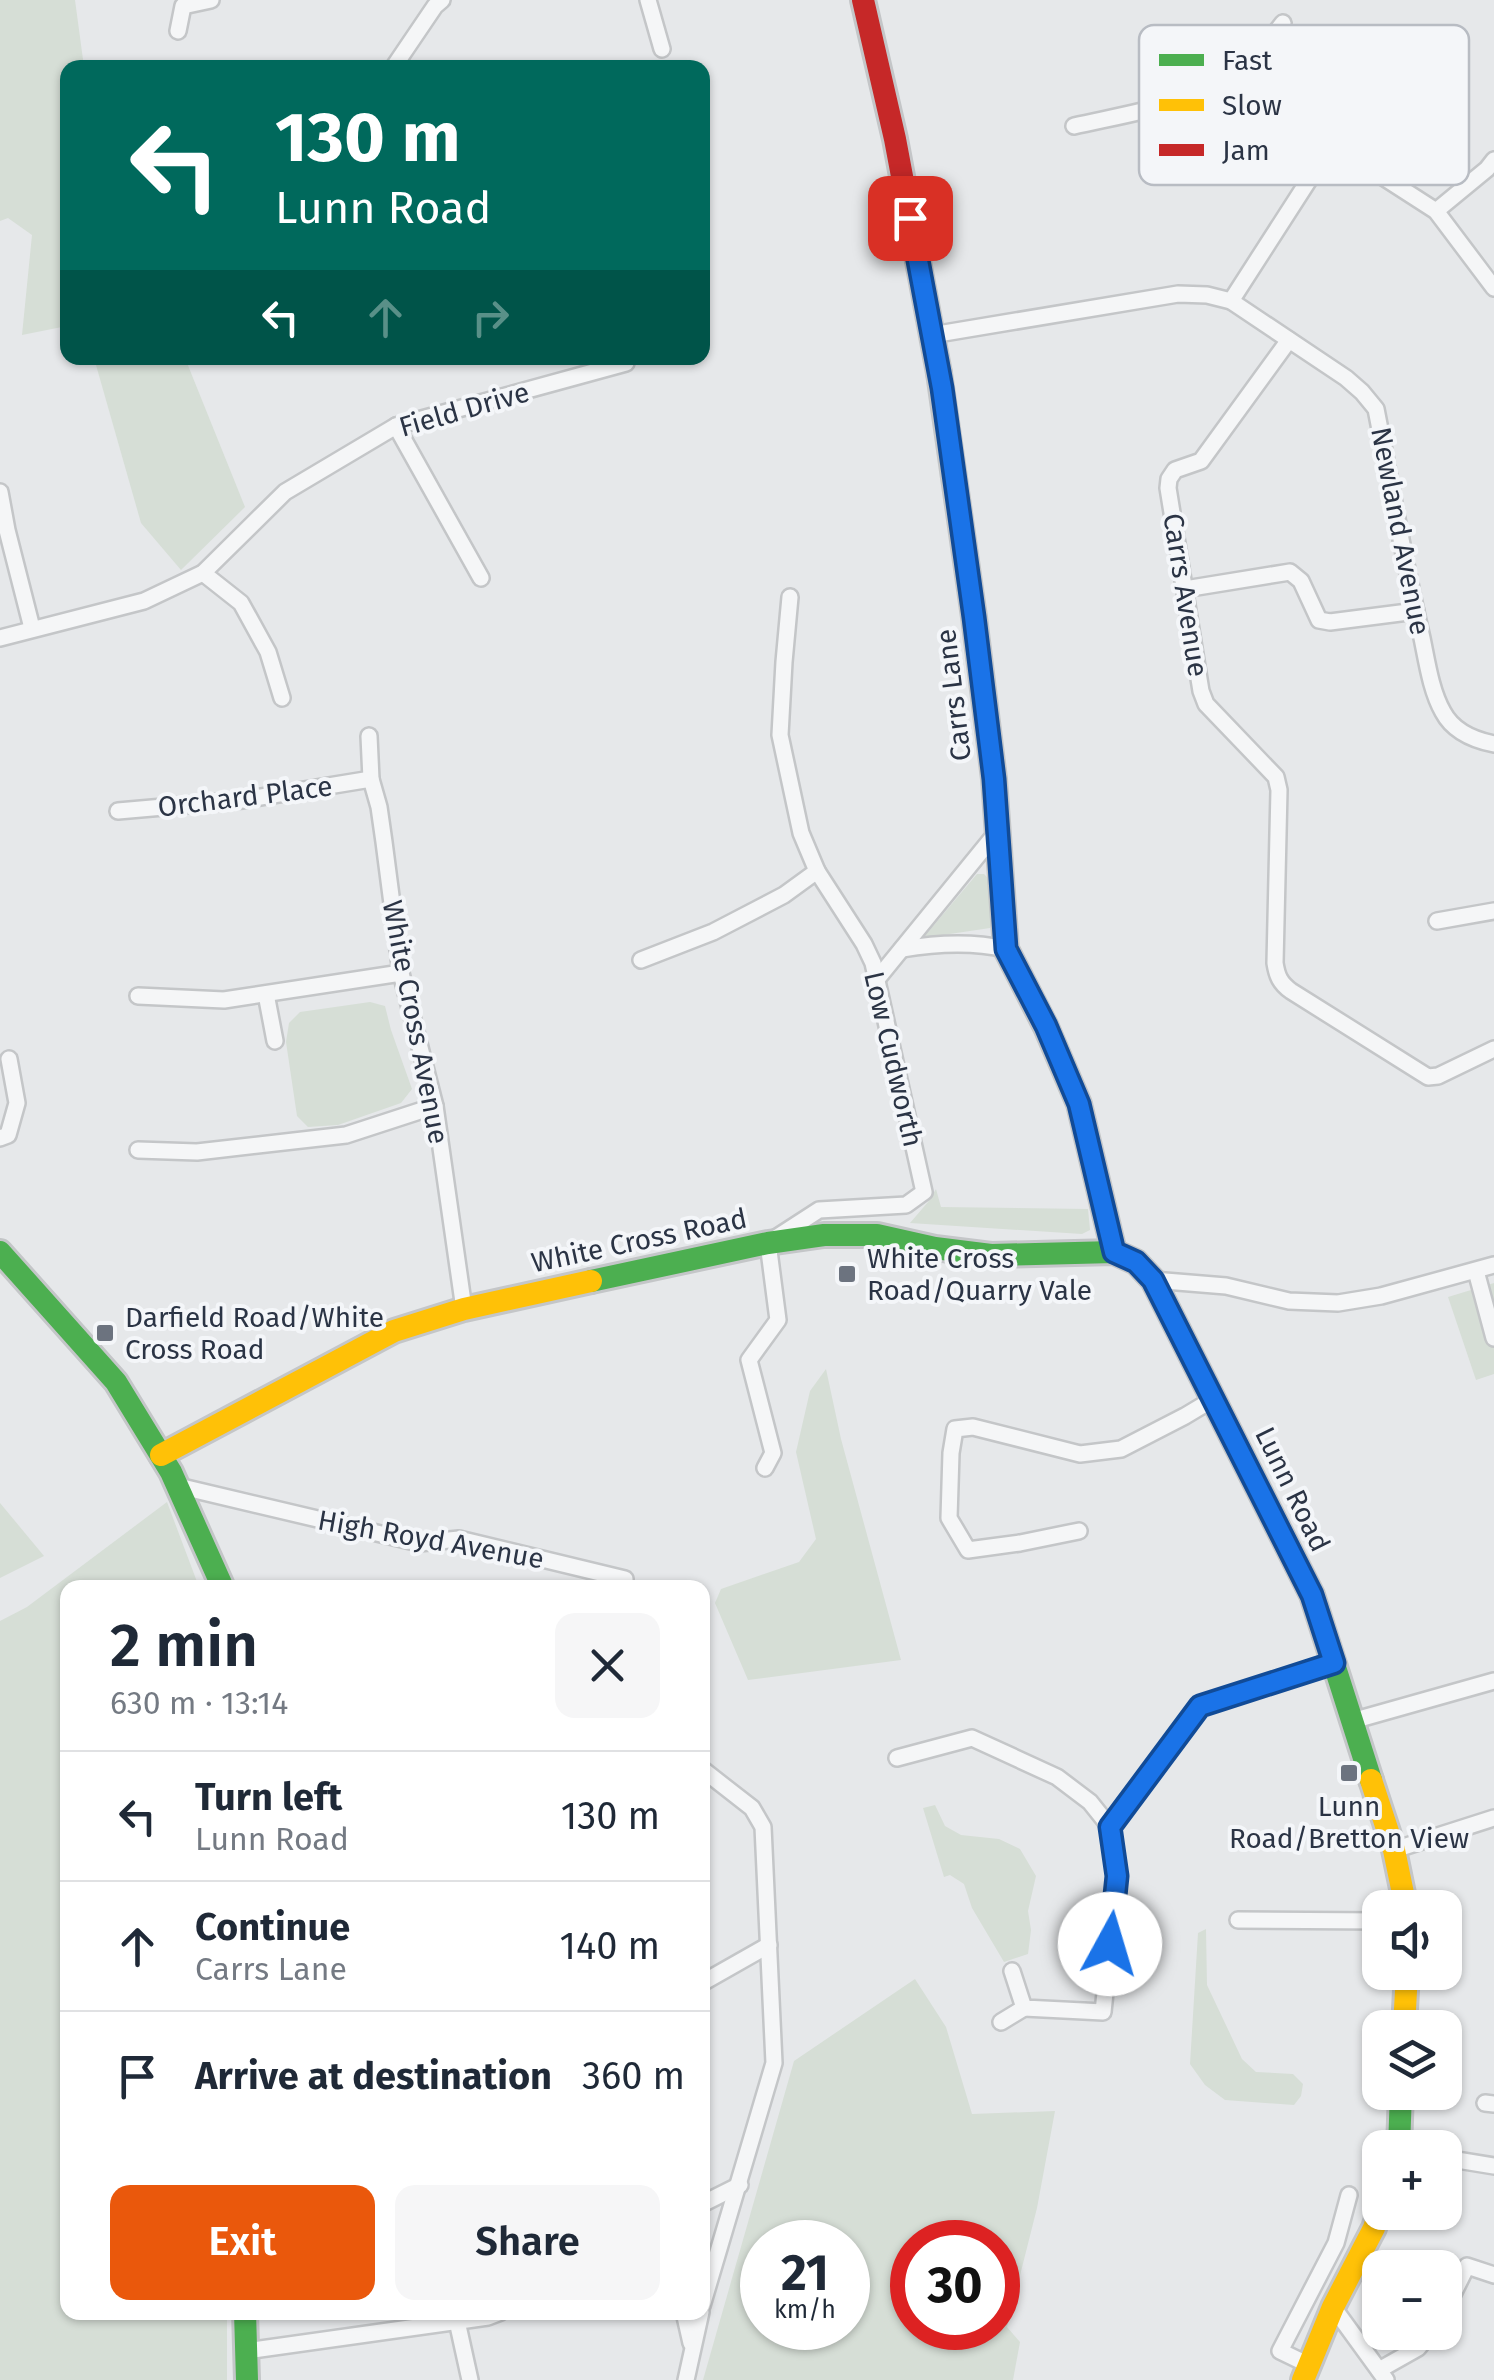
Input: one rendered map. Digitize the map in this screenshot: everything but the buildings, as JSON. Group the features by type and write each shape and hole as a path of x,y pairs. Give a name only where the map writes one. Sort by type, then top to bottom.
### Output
{"street":[{"path":"178,31 183,6 211,0"},
{"path":"398,60 442,0"},
{"path":"648,0 662,49"},
{"name":"Carrs Lane","path":"863,0 896,139 942,388 994,779 1006,949 1046,1026 1079,1104 1114,1252"},
{"path":"1074,126 1139,112"},
{"path":"1469,185 1494,160"},
{"path":"1230,301 1305,185"},
{"path":"1395,185 1436,212 1494,288"},
{"path":"1436,212 1469,185"},
{"name":"Newland Avenue","path":"932,336 1178,294 1207,295 1230,301 1346,378 1376,409 1431,678 1444,714 1454,727 1494,744"},
{"name":"Carrs Avenue","path":"1289,340 1202,461 1174,470 1168,488 1206,704 1276,777 1279,790 1275,963 1281,984 1428,1077 1438,1076 1494,1048"},
{"name":"Field Drive","path":"0,638 144,601 203,573 285,492 396,426 619,365"},
{"path":"396,426 481,578"},
{"path":"0,492 32,628"},
{"path":"1186,589 1290,572 1301,581 1320,620 1330,622 1416,610"},
{"path":"203,573 242,602 268,652 282,698"},
{"name":"Low Cudworth","path":"768,1243 819,1210 906,1204 924,1192 878,978 864,944 817,871 801,833 780,735 790,597"},
{"name":"White Cross Avenue","path":"369,736 371,780 379,806 401,972 436,1106 464,1309"},
{"name":"Orchard Place","path":"118,811 243,800 371,780"},
{"path":"878,978 997,832"},
{"path":"641,960 713,932 784,894 817,871"},
{"path":"1437,922 1494,911"},
{"path":"902,949 958,943 1006,949"},
{"path":"138,996 224,1000 401,972"},
{"path":"266,994 275,1041"},
{"path":"0,1138 8,1134 17,1103 9,1060"},
{"path":"138,1150 197,1152 346,1135 436,1106"},
{"name":"White Cross Road","path":"161,1455 394,1332 464,1309 768,1243 824,1234 877,1236 991,1255 1114,1252"},
{"path":"765,1468 773,1453 749,1360 778,1320 768,1243"},
{"path":"0,1252 116,1382 178,1486 219,1580"},
{"path":"1114,1252 1136,1262 1153,1280 1226,1286 1289,1301 1338,1303 1381,1296 1494,1264"},
{"path":"1476,1271 1494,1338"},
{"name":"Lunn Road","path":"1153,1280 1312,1595 1394,1850 1402,1890"},
{"path":"1079,1531 968,1550 948,1518 955,1429 973,1426 1080,1454 1121,1449 1215,1398"},
{"name":"High Royd Avenue","path":"178,1486 419,1544 459,1539 624,1579"},
{"path":"1110,1827 1200,1706 1334,1663"},
{"path":"1352,1720 1494,1681"},
{"path":"897,1758 972,1738 1057,1776 1090,1802 1110,1827 1117,1876 1104,2012 1024,2008 1001,2022"},
{"path":"710,1776 752,1808 763,1828 774,2063 710,2283"},
{"path":"1394,1850 1494,1818"},
{"path":"1238,1920 1362,1921"},
{"path":"710,1979 769,1946"},
{"path":"1012,1971 1024,2008"},
{"path":"1462,2161 1494,2166"},
{"path":"710,2200 740,2185"},
{"path":"1349,2194 1336,2244 1280,2351 1306,2373 1333,2307 1373,2230"},
{"path":"1462,2276 1467,2266 1494,2275"},
{"path":"1333,2307 1383,2375 1415,2350"},
{"path":"245,2320 248,2380"},
{"path":"246,2351 437,2320"},
{"path":"457,2320 470,2380"},
{"path":"686,2320 692,2348"},
{"path":"686,2380 699,2320"}],"shaded area":[{"path":"0,0 75,0 83,60 60,60 60,327 22,335 32,235 8,218 0,221"},
{"path":"96,365 188,365 245,507 181,570 141,523"},
{"path":"977,874 984,874 993,892 990,928 923,938"},
{"path":"370,1002 385,1006 412,1089 401,1103 338,1125 308,1127 297,1116 286,1042 289,1023 300,1012"},
{"path":"936,1189 941,1207 1088,1209 1090,1230 1082,1234 910,1223"},
{"path":"1494,1283 1494,1374 1476,1380 1448,1297"},
{"path":"826,1369 901,1660 748,1680 715,1603 721,1589 799,1562 816,1539 796,1452 810,1391"},
{"path":"167,1502 196,1580 63,1580"},
{"path":"0,1503 44,1556 0,1578"},
{"path":"60,1582 60,2320 227,2320 227,2380 0,2380 0,1621"},
{"path":"935,1805 945,1826 961,1835 999,1839 1020,1849 1036,1876 1028,1911 1028,1954 1004,1962 972,1908 964,1884 950,1875 944,1877 923,1808"},
{"path":"1206,1929 1207,1985 1242,2059 1256,2072 1293,2074 1303,2084 1294,2105 1225,2100 1205,2085 1190,2064 1198,1933"},
{"path":"915,1979 946,2027 972,2114 1055,2111 1020,2275 1020,2220 890,2220 890,2350 1019,2350 1013,2380 703,2380 740,2250 740,2350 870,2350 870,2220 749,2220 794,2061"}],"traffic: fast":[{"path":"939,373 994,779 1006,949 1079,1104 1114,1252"},
{"path":"591,1281 824,1235 877,1235 991,1255 1114,1252 1136,1262 1153,1280 1312,1595 1371,1780"},
{"path":"0,1252 116,1382 171,1472 219,1580"},
{"path":"1400,2110 1400,2130"},
{"path":"245,2320 247,2380"}],"traffic: slow":[{"path":"161,1455 394,1331 464,1309 591,1281"},
{"path":"1371,1780 1402,1890"},
{"path":"1405,2010 1406,1990"},
{"path":"1303,2380 1333,2307 1373,2230"}],"traffic: jam":[{"path":"863,0 895,139 939,373"}],"place":[{"name":"White Cross Road/Quarry Vale","path":"847,1274"},
{"name":"Darfield Road/White Cross Road","path":"105,1333"},
{"name":"Lunn Road/Bretton View","path":"1349,1773"}],"route":[{"path":"910,218 942,388 974,617 994,779 1006,949 1046,1026 1079,1104 1114,1252 1136,1262 1153,1280 1312,1595 1334,1663 1200,1706 1110,1827 1117,1876 1110,1944"}]}
